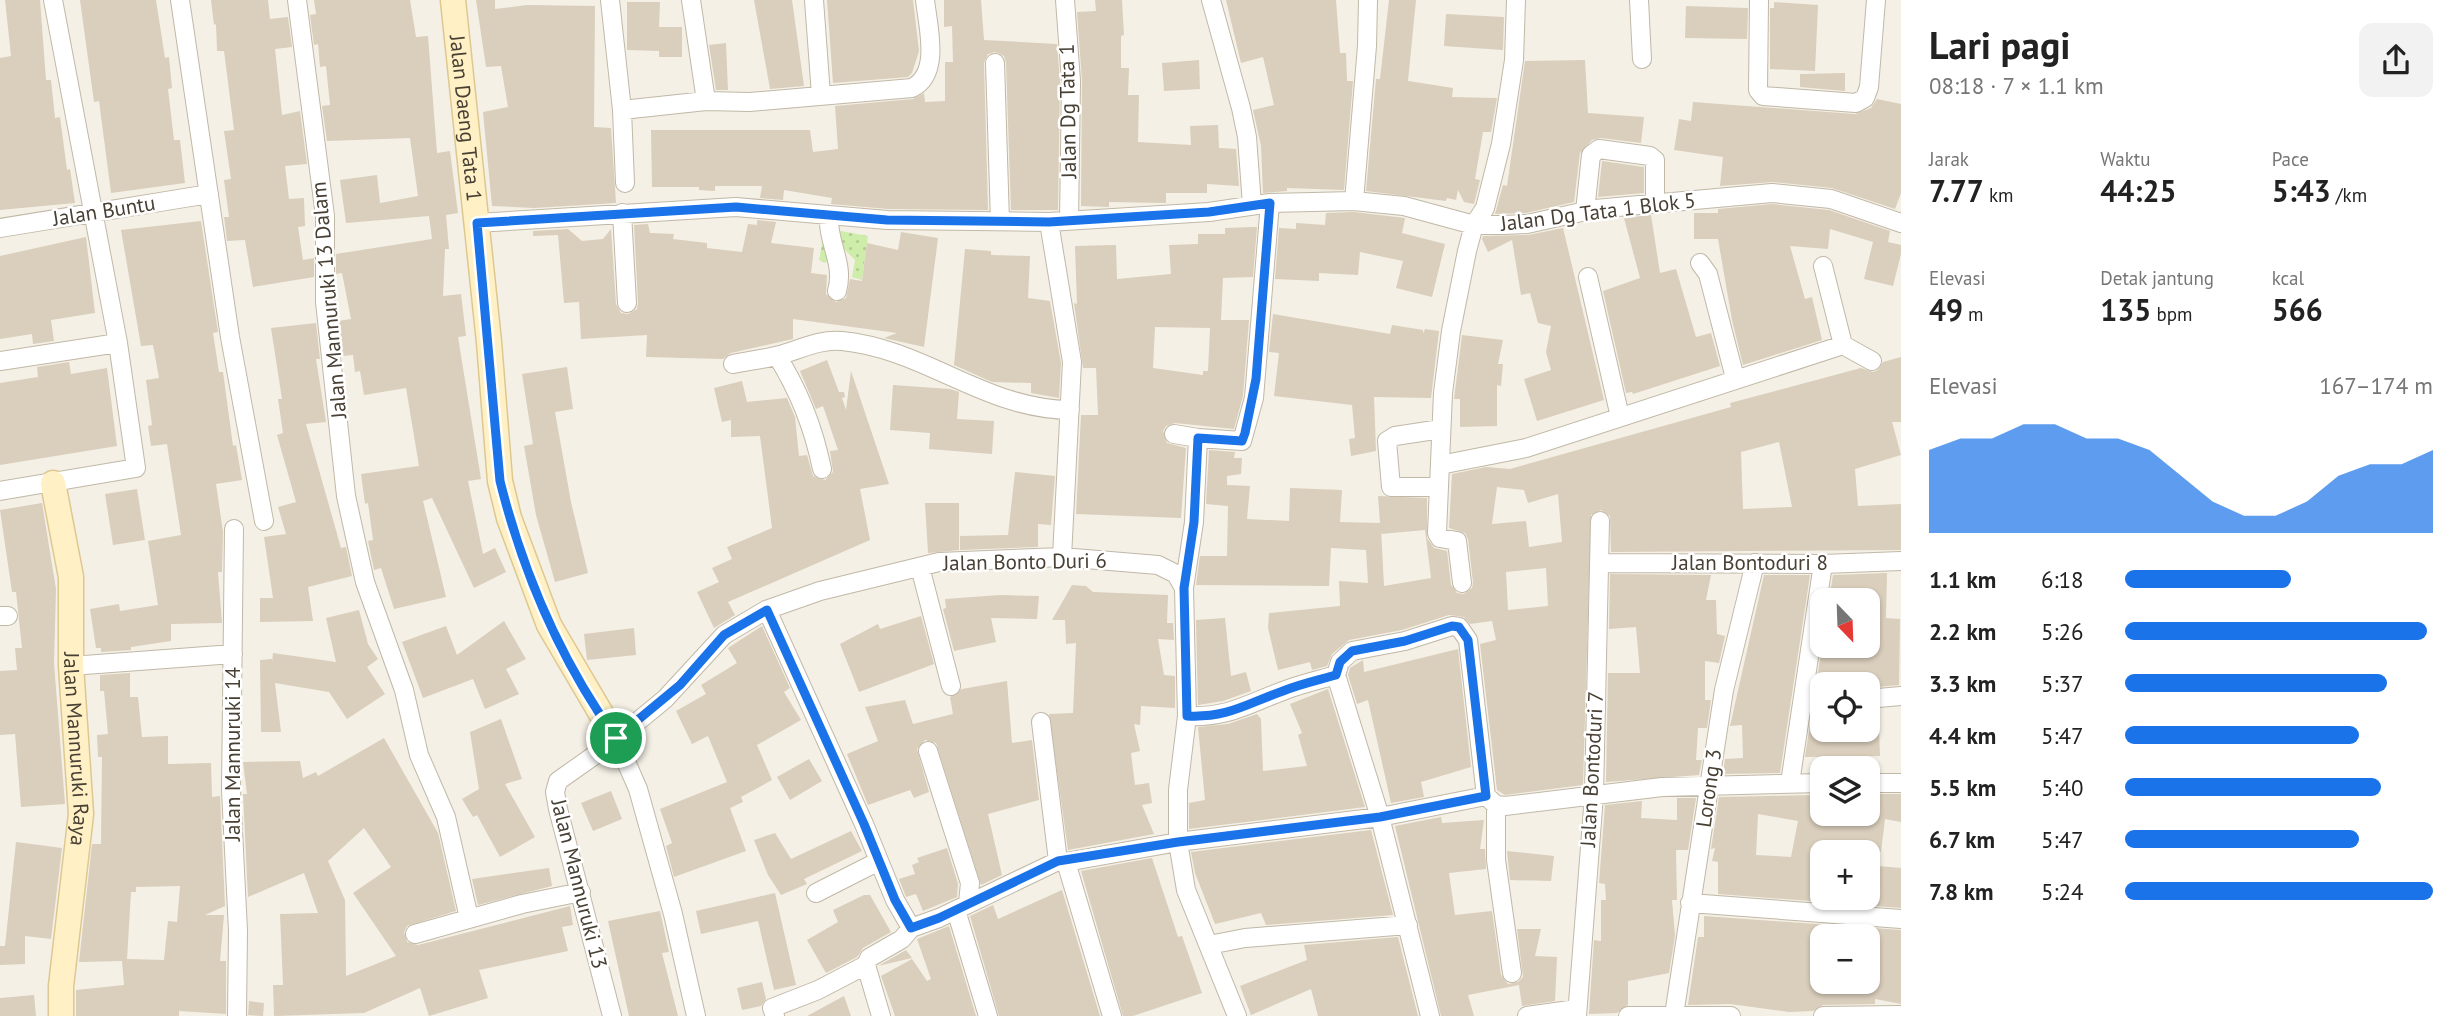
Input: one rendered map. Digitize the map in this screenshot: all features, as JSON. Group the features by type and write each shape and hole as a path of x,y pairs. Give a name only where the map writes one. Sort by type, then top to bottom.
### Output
{"street":[{"path":"0,491 136,468 118,343 91,213 53,0"},
{"path":"180,0 230,337 264,521"},
{"name":"Jalan Mannuruki 13 Dalam","path":"297,0 325,216 325,302 346,496 365,582 404,690 419,755 446,817 469,918"},
{"name":"Jalan Daeng Tata 1","path":"453,0 477,223 500,481 509,518 549,625 620,745"},
{"path":"610,0 622,110 625,183"},
{"path":"691,0 706,100"},
{"path":"814,0 821,95"},
{"path":"622,110 706,100 750,102 821,95 868,94 912,88 923,83 930,59 925,0"},
{"name":"Jalan Dg Tata 1","path":"1065,0 1071,81 1069,221"},
{"path":"1211,0 1243,118 1252,205"},
{"path":"1354,201 1367,46 1368,0"},
{"path":"1462,583 1457,541 1438,537 1441,429 1451,331 1474,225 1485,208 1504,125 1514,60 1516,0"},
{"path":"1639,0 1642,59"},
{"path":"1759,0 1758,90 1763,96 1846,103 1865,98 1869,87 1876,0"},
{"path":"995,63 999,220"},
{"path":"1585,211 1588,164 1591,155 1599,149 1650,156 1655,160 1655,204"},
{"name":"Jalan Dg Tata 1 Blok 5","path":"477,223 736,207 887,220 1049,222 1209,212 1270,203 1354,201 1404,206 1474,225 1527,224 1585,211 1772,193 1840,201 1901,223"},
{"name":"Jalan Buntu","path":"0,228 209,194"},
{"path":"1174,434 1242,441 1256,379 1270,203"},
{"path":"622,213 627,303"},
{"path":"829,215 829,232 840,263 837,291"},
{"path":"1049,222 1070,334 1070,410 1062,557"},
{"path":"1700,263 1708,274 1735,378"},
{"path":"1823,266 1843,345 1872,361"},
{"path":"1588,277 1620,417"},
{"path":"733,364 777,356 822,341 860,344 886,349 1020,405 1070,410"},
{"path":"0,361 118,343"},
{"path":"1440,465 1500,455 1843,345"},
{"path":"777,356 796,393 817,445 822,469"},
{"path":"1438,487 1391,488 1387,441 1395,436 1441,429"},
{"path":"1198,438 1194,522 1184,588 1187,716 1178,790 1178,842 1186,890 1237,1016"},
{"name":"Jalan Mannuruki Raya","path":"53,483 71,577 71,666 81,814 61,986 61,1016"},
{"name":"Jalan Bontoduri 7","path":"1577,1012 1594,794 1600,521"},
{"path":"233,654 234,529"},
{"name":"Jalan Bonto Duri 6","path":"620,745 680,685 724,635 767,610 820,591 920,567 968,559 1062,557 1158,565 1175,574 1184,588"},
{"name":"Jalan Bontoduri 8","path":"1600,563 1823,564 1901,561"},
{"name":"Lorong 3","path":"1674,1015 1724,690 1755,563"},
{"path":"1790,783 1823,564"},
{"path":"920,567 951,686"},
{"path":"767,610 895,900 911,928"},
{"path":"1430,1016 1380,817 1336,675 1340,662 1352,651 1405,641 1452,626 1465,632 1491,800 1496,860 1512,973"},
{"name":"Jalan Mannuruki 14","path":"71,666 233,654 231,790 238,931 237,1016"},
{"path":"1187,716 1213,717 1231,713 1282,691 1336,675"},
{"path":"1880,698 1901,696"},
{"path":"1802,706 1810,705"},
{"path":"1041,722 1062,861 1112,1016"},
{"path":"620,745 638,789 673,914 696,1016"},
{"name":"Jalan Mannuruki 13","path":"612,1016 555,792 558,780 620,745"},
{"path":"928,751 970,883 962,906 988,1016"},
{"path":"881,1016 867,971 869,958 902,939 911,928 1062,861 1178,842 1491,800 1711,784 1810,783"},
{"path":"1880,783 1901,783"},
{"path":"816,893 879,861"},
{"path":"415,934 469,918 582,892"},
{"path":"1690,903 1901,919"},
{"path":"1209,945 1245,938 1408,925"},
{"path":"775,1016 772,1008 867,971"},
{"path":"1527,1016 1577,1012"},
{"path":"1823,1016 1901,1015"},
{"path":"1628,1016 1731,1016"}],"green space":[{"path":"825,228 868,236 862,280 852,277 855,260 836,241 826,263 819,260"}],"building":[{"path":"5,0 40,0 46,80 51,80 55,118 60,117 67,170 70,169 75,203 0,210 0,58 11,56"},
{"path":"80,0 156,0 165,58 169,57 172,88 168,89 174,140 180,140 185,183 111,193 99,101 94,102"},
{"path":"211,0 268,0 270,19 288,17 292,47 275,49 282,115 300,111 307,164 285,166 289,199 304,198 305,226 298,227 303,260 314,258 314,277 253,287 245,240 227,241 224,217 229,217 224,180 231,179 224,131 234,130 224,51 217,51 216,24 214,25"},
{"path":"314,0 410,0 416,37 428,36 437,153 450,151 458,213 446,215 449,249 445,249 443,296 461,294 466,336 458,337 481,479 468,481 483,554 495,548 506,572 474,588 432,498 423,501 446,597 394,609 381,568 374,570 368,541 373,540 368,503 365,504 361,474 419,466 406,388 364,395 360,371 355,372 353,355 342,356 338,321 351,319 342,273 336,274 336,254 432,239 429,216 346,223 340,180 377,175 380,203 418,196 410,138 327,141 322,106 330,105 326,66 320,67 318,44 314,45 310,15 316,14"},
{"path":"476,0 495,0 495,9 527,5 595,6 594,127 611,128 616,203 534,208 492,206 483,112 508,107 501,66 486,67"},
{"path":"754,0 792,0 804,86 770,89"},
{"path":"827,0 913,0 919,51 912,73 908,77 833,83"},
{"path":"944,0 981,0 984,40 1057,44 1060,81 1058,210 1011,210 1006,63 1004,56 995,52 988,54 984,63 988,210 888,209 831,204 832,198 784,190 783,200 760,198 762,186 715,186 715,191 699,190 699,187 652,187 651,130 810,130 813,152 838,149 835,106 913,99 924,93 925,102 945,101 945,62 953,62 952,26 944,27"},
{"path":"1095,0 1122,0 1124,35 1121,36 1121,68 1129,68 1128,95 1139,95 1138,142 1191,145 1190,126 1218,125 1219,148 1236,149 1239,186 1207,184 1207,193 1166,193 1166,203 1109,202 1109,207 1081,206 1082,81 1077,12 1096,11"},
{"path":"1226,0 1336,0 1340,53 1346,53 1347,81 1353,81 1344,190 1287,188 1287,191 1263,193 1261,146 1253,110 1274,105 1263,57 1241,63"},
{"path":"1389,0 1416,0 1408,81 1453,88 1452,97 1497,98 1491,132 1483,132 1475,179 1480,180 1474,204 1464,202 1458,190 1456,200 1447,198 1446,201 1366,191 1376,79 1380,79"},
{"path":"627,2 660,2 659,27 682,27 682,57 659,57 659,51 627,50"},
{"path":"1774,2 1818,5 1815,71 1770,69 1770,8 1774,8"},
{"path":"1686,6 1748,8 1747,39 1685,38"},
{"path":"1446,14 1504,17 1503,50 1444,46"},
{"path":"726,43 728,90 716,90 709,45"},
{"path":"1199,60 1200,89 1164,91 1162,63"},
{"path":"1585,60 1588,113 1644,117 1641,143 1601,138 1592,140 1580,153 1574,202 1526,213 1495,214 1503,185 1507,186 1525,61"},
{"path":"1845,73 1845,91 1800,87 1800,74"},
{"path":"1877,99 1901,104 1901,193 1895,209 1832,188 1773,182 1720,186 1723,157 1674,150 1679,119 1691,121 1693,102 1855,114 1871,108"},
{"path":"1602,161 1644,167 1644,193 1598,197"},
{"path":"1772,204 1829,210 1890,231 1888,242 1901,245 1901,254 1893,286 1864,279 1873,242 1830,229 1828,249 1790,246 1805,299 1812,297 1822,340 1743,365 1718,239 1694,239 1694,213 1718,213 1718,209"},
{"path":"1354,212 1405,218 1402,233 1445,244 1432,297 1396,288 1403,261 1360,252 1358,275 1319,273 1319,281 1275,279 1279,228 1296,229 1296,223 1325,225 1326,213"},
{"path":"1651,215 1660,273 1676,269 1696,337 1711,333 1720,366 1633,394 1626,393 1603,291 1640,278 1624,218"},
{"path":"757,220 776,222 771,243 814,248 811,273 827,275 826,294 836,302 846,298 850,279 862,281 867,243 898,250 901,232 938,238 924,347 884,338 897,333 793,319 793,339 731,353 723,359 646,357 647,335 581,339 579,302 564,303 558,235 533,236 533,231 568,229 582,241 603,239 611,229 616,304 621,313 628,314 637,309 638,302 634,225 648,224 650,233 674,234 673,239 707,243 707,248 742,252 748,224 757,225"},
{"path":"201,221 218,332 213,333 219,372 223,372 233,446 236,445 242,480 216,484 223,532 222,572 218,572 222,623 171,624 171,641 131,647 131,650 101,652 101,648 96,648 90,609 119,604 120,611 158,605 148,541 181,535 167,444 151,446 148,426 152,425 146,380 159,378 153,345 141,346 121,230"},
{"path":"1257,227 1253,277 1223,278 1221,320 1249,320 1243,396 1234,429 1175,423 1166,426 1163,431 1167,443 1186,448 1181,518 1076,514 1081,415 1098,415 1096,368 1083,368 1074,303 1077,304 1075,246 1116,245 1117,279 1171,274 1169,245 1198,244 1198,234 1225,234 1225,228","holes":["1155,327 1210,328 1208,371 1203,371 1203,375 1153,368"]},
{"path":"1563,228 1604,400 1537,421 1524,379 1551,370 1546,352 1551,326 1538,323 1530,293 1521,295 1512,240 1488,252 1482,239 1483,236 1528,235"},
{"path":"86,237 95,313 51,320 54,341 33,344 32,334 0,339 0,256"},
{"path":"965,249 991,251 991,255 1030,256 1028,298 1050,301 1061,363 1059,398 1031,393 1031,383 992,382 954,365"},
{"path":"1273,314 1390,334 1392,325 1423,330 1423,334 1425,329 1439,331 1431,398 1374,397 1376,451 1351,456 1349,439 1355,438 1352,405 1274,396 1279,353 1269,352"},
{"path":"316,323 320,359 316,359 326,422 306,424 341,548 346,547 352,576 308,587 313,621 260,622 260,598 273,598 264,537 286,534 278,507 296,502 277,435 283,433 278,399 282,399 271,328"},
{"path":"1462,335 1503,340 1498,364 1503,364 1501,386 1497,385 1497,426 1460,427 1460,399 1454,399"},
{"path":"1901,357 1901,422 1892,422 1901,455 1855,469 1858,506 1901,504 1901,550 1611,552 1610,516 1601,510 1591,515 1583,785 1505,795 1497,790 1480,644 1496,640 1492,621 1470,624 1464,617 1449,615 1402,630 1349,640 1332,654 1327,666 1312,670 1310,662 1278,670 1268,628 1269,613 1340,606 1339,581 1368,583 1366,550 1331,548 1329,586 1196,585 1200,556 1227,556 1228,506 1206,504 1209,450 1235,452 1234,458 1242,458 1241,474 1227,476 1227,485 1250,486 1247,519 1289,521 1290,488 1342,490 1340,522 1380,523 1378,496 1427,498 1427,538 1434,548 1447,551 1451,585 1457,593 1464,594 1472,588 1473,582 1468,539 1465,533 1449,528 1452,474 1486,467 1510,469 1731,407 1730,403 1861,368 1873,372 1878,370 1883,362","holes":["1779,442 1792,507 1743,509 1741,452","1497,487 1524,490 1528,503 1558,494 1562,542 1529,547 1526,521 1492,524","1425,530 1431,578 1384,586 1381,534","1546,568 1548,606 1508,610 1506,572"]},
{"path":"827,360 839,392 844,392 845,397 842,398 846,410 851,371 889,484 860,489 870,540 728,602 735,615 714,628 697,592 719,582 712,568 732,559 727,547 772,528 760,436 731,437 731,420 722,422 714,388 742,381 747,402 787,398 795,417 799,456 807,455 813,476 825,480 833,472 830,451 838,450 823,406 816,409 800,371"},
{"path":"69,362 71,374 107,368 117,446 0,465 0,383 38,377 37,367"},
{"path":"567,367 573,409 555,412 571,502 588,573 555,582 536,515 524,446 533,444 522,374"},
{"path":"893,385 959,392 957,419 994,421 992,454 929,449 930,433 890,430"},
{"path":"1015,472 1055,476 1051,525 1038,524 1038,547 960,550 960,536 1008,535"},
{"path":"137,489 145,540 113,545 105,494"},
{"path":"42,503 56,589 54,663 65,804 21,807 15,734 0,735 0,671 17,670 15,648 22,648 16,592 12,592 0,510"},
{"path":"925,503 959,503 959,550 928,553"},
{"path":"1887,573 1886,618 1900,619 1899,685 1880,687 1880,672 1818,672 1820,658 1880,658 1880,588 1831,588 1833,575"},
{"path":"1610,574 1711,575 1706,600 1716,600 1717,634 1725,636 1719,663 1705,661 1705,700 1711,700 1707,728 1698,728 1696,760 1702,760 1699,775 1606,782 1608,673 1640,673 1636,627 1609,629"},
{"path":"1764,575 1810,575 1780,773 1723,774 1725,759 1743,758 1742,725 1730,726"},
{"path":"1072,585 1086,586 1093,592 1168,595 1167,623 1173,623 1174,640 1158,639 1164,675 1175,676 1175,708 1141,706 1140,725 1134,724 1140,751 1131,753 1135,785 1149,783 1152,803 1142,805 1154,834 1068,850 1049,714 1073,713 1076,643 1066,644 1065,620 1052,620"},
{"path":"1000,595 1039,596 1037,619 991,618 996,642 954,651 943,609 946,608 945,599"},
{"path":"359,610 368,644 378,659 367,667 385,694 347,719 329,692 275,683 281,732 261,732 260,660 272,659 272,662 273,653 336,662 326,618"},
{"path":"921,616 934,664 859,692 840,644 878,624 880,629"},
{"path":"1225,618 1231,676 1246,672 1251,691 1223,701 1198,705 1196,620"},
{"path":"504,621 526,659 506,669 519,694 485,709 473,679 423,698 402,642 446,626 457,655"},
{"path":"762,626 790,688 784,692 801,720 757,745 772,780 741,797 743,802 730,808 746,851 674,877 666,846 672,843 660,809 727,782 708,736 692,744 676,711 706,694 701,685 737,663 728,648"},
{"path":"634,628 636,655 587,660 584,634"},
{"path":"1458,649 1471,767 1421,782 1424,797 1391,803 1368,700 1357,704 1348,675 1350,668 1363,660 1364,672"},
{"path":"130,673 130,697 138,697 142,737 168,736 168,764 211,763 212,797 220,796 225,906 205,915 224,915 220,961 226,961 226,1014 179,1011 179,1016 76,1016 76,990 124,985 122,961 79,962 92,844 101,844 102,757 98,757 97,735 108,734 104,691 100,691 100,675","holes":["180,886 177,922 168,921 164,960 127,959 131,892 136,892 136,887"]},
{"path":"1007,681 1012,743 1032,740 1039,800 988,814 1002,875 981,885 936,743 925,740 917,749 929,792 914,798 910,790 868,805 847,754 878,741 865,707 905,700 913,724 953,714 950,697 962,689"},
{"path":"1328,689 1365,807 1189,829 1189,803 1205,800 1198,727 1228,724 1257,714 1261,719 1263,771 1307,766 1298,735 1302,733 1290,704"},
{"path":"501,719 522,779 505,784 535,837 500,857 477,815 473,817 462,799 479,789 470,732"},
{"path":"1810,724 1810,742 1879,742 1880,756 1805,757"},
{"path":"384,738 438,833 456,911 407,926 404,932 407,942 418,945 570,906 573,925 562,927 568,951 479,970 488,998 429,1016 420,988 364,1013 274,1016 273,985 283,985 280,914 318,913 304,873 248,897 243,794 247,794 243,762 300,761 303,778 316,772 318,776","holes":["364,828 391,867 353,893 396,956 346,976 345,900 328,861"]},
{"path":"809,759 822,781 790,800 777,777"},
{"path":"611,791 622,819 593,831 581,803"},
{"path":"1880,794 1901,794 1901,822 1885,819 1881,852 1880,840 1810,840 1810,901 1718,894 1718,862 1712,861 1715,848 1711,849 1719,797 1810,795 1810,826 1880,826","holes":["1758,814 1798,821 1791,857 1756,855"]},
{"path":"1677,798 1696,798 1688,850 1676,850 1677,900 1672,900 1675,936 1669,973 1628,981 1628,1005 1617,1013 1589,1014 1594,940 1601,941 1601,900 1606,900 1605,884 1599,883 1605,805 1642,801 1641,818 1677,820"},
{"path":"1441,817 1442,823 1484,820 1480,849 1485,849 1486,869 1449,873 1455,915 1492,911 1501,975 1508,984 1518,982 1523,977 1517,929 1541,929 1535,956 1557,957 1555,1001 1522,1006 1519,985 1468,995 1474,1016 1441,1016 1395,826"},
{"path":"1371,830 1393,915 1266,925 1261,913 1215,924 1195,873 1191,852"},
{"path":"851,831 862,851 804,879 807,884 781,895 768,875 754,840 775,833 791,859"},
{"path":"16,842 62,848 51,939 25,936 25,964 0,965 0,946 5,946"},
{"path":"947,848 958,884 957,897 923,911 916,894 906,897 899,879 915,874 912,865 919,862 917,858"},
{"path":"1507,851 1554,856 1551,881 1510,880"},
{"path":"1152,858 1178,937 1182,936 1202,993 1133,1016 1123,1016 1081,871"},
{"path":"1880,866 1901,868 1901,908 1880,906"},
{"path":"549,868 552,886 478,905 472,879"},
{"path":"1062,890 1100,1016 999,1016 970,916 993,905 998,919"},
{"path":"775,893 796,985 774,990 758,921 701,934 696,911"},
{"path":"864,895 870,895 891,932 863,948 857,957 826,973 807,940 838,922 833,910"},
{"path":"660,911 669,952 662,953 678,1016 629,1016 608,921"},
{"path":"1704,916 1817,924 1810,924 1810,994 1880,994 1880,929 1901,930 1901,1004 1875,999 1875,1004 1823,1005 1813,1011 1789,1012 1730,1004 1688,1005 1698,937 1704,937"},
{"path":"949,926 976,1016 895,1016 881,976 912,959 927,981 931,979 917,939"},
{"path":"1398,937 1418,1016 1318,1016 1311,989 1251,1015 1240,986 1307,960 1304,945"},
{"path":"906,950 912,958 878,966"},
{"path":"762,982 766,999 761,1006 742,1010 737,988"},
{"path":"34,995 36,1016 0,1016 0,998"},
{"path":"844,996 851,1016 807,1016"},
{"path":"249,1001 264,1003 263,1016 248,1015"}],"route":[{"path":"1270,203 1254,398 1245,433 1242,441 1198,438 1194,522 1184,588 1187,716 1213,717 1231,713 1282,691 1336,675 1340,662 1352,651 1405,641 1452,626 1459,627 1468,640 1486,796 1380,817 1178,842 1066,862 1058,861 957,910 911,928 895,900 864,824 767,610 724,635 680,685 616,738 601,717 549,625 509,518 500,481 477,223 736,207 780,209 845,218 1049,222 1120,220 1270,203"}]}
